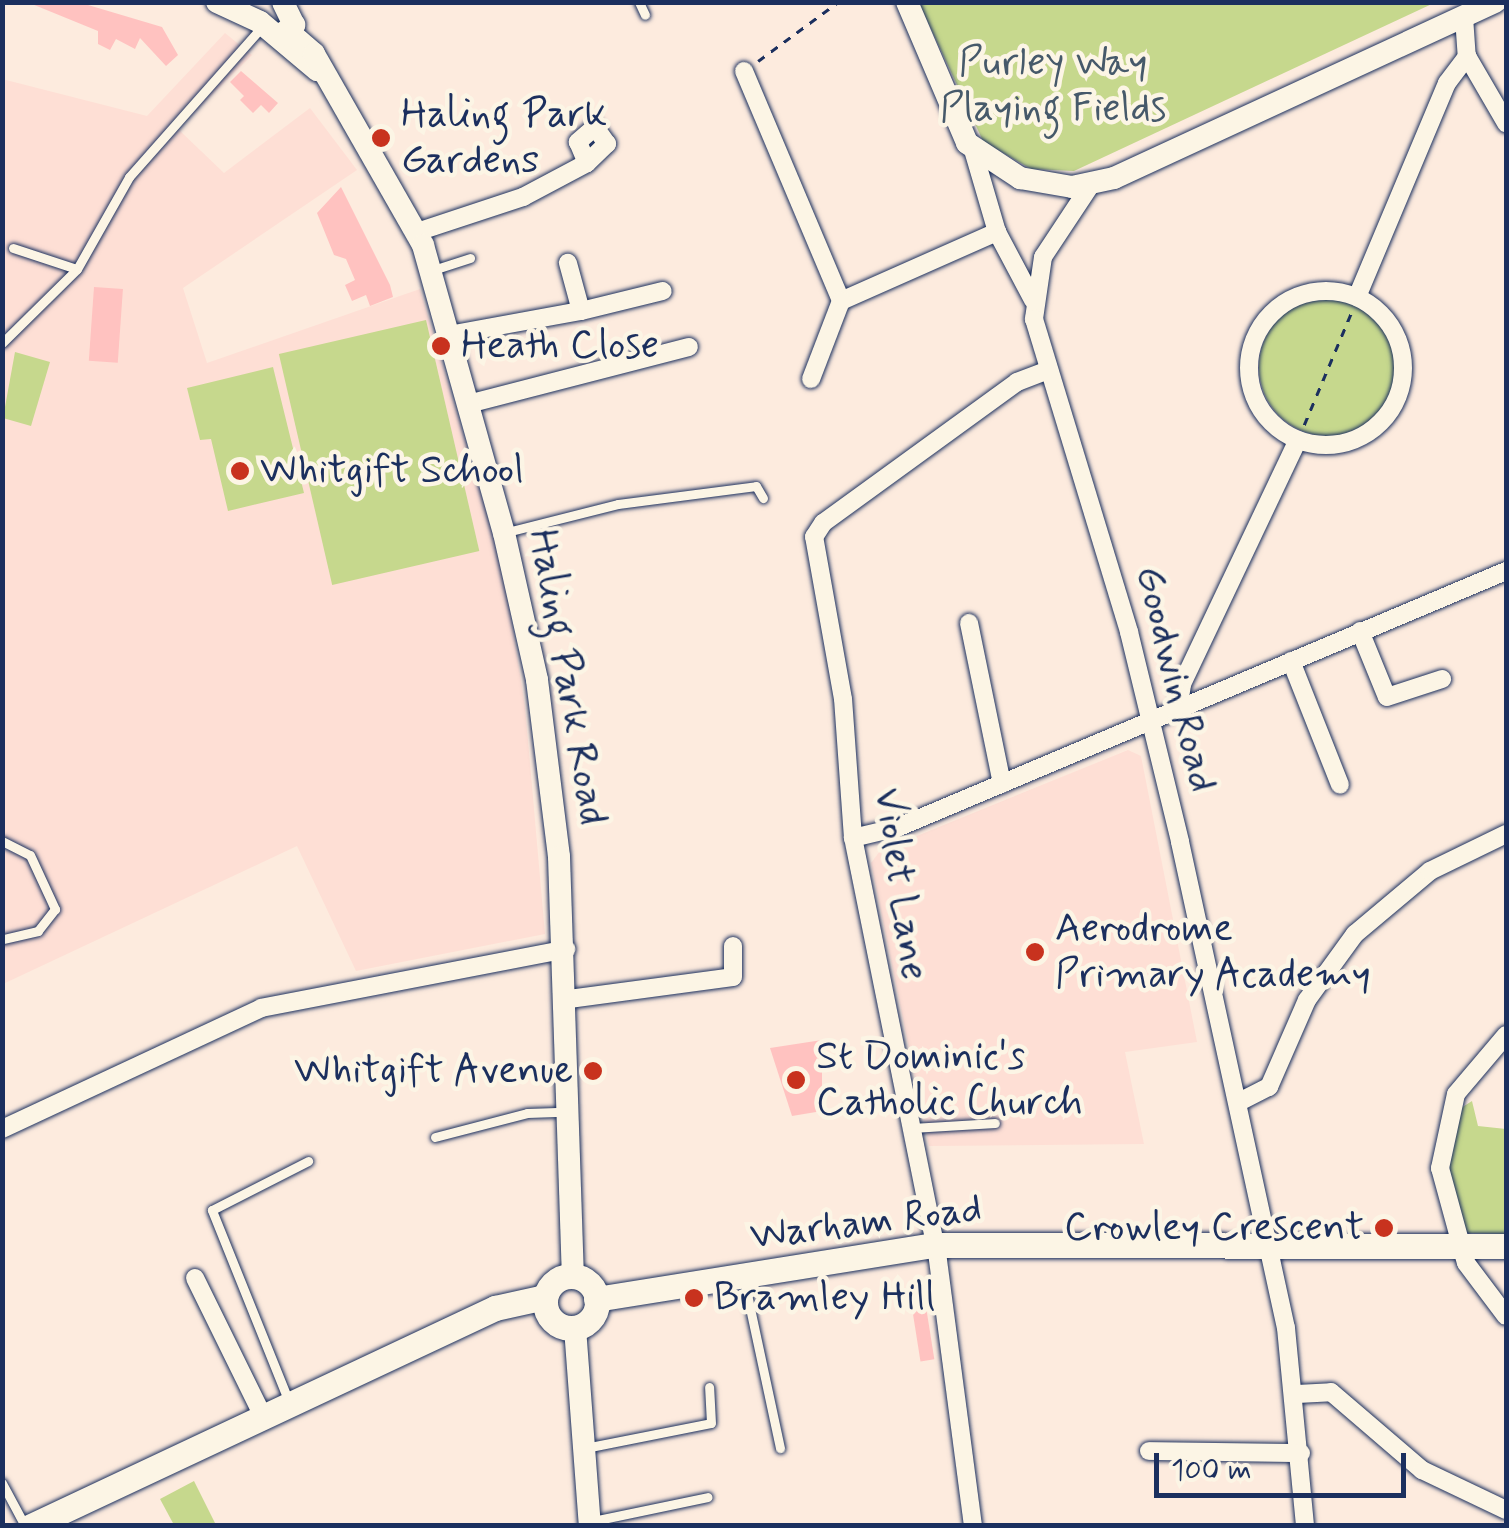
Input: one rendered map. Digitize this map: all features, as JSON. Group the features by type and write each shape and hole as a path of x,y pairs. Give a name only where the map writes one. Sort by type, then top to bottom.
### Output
{"main road":[{"name":"Warham Road","path":"596,1299 932,1245 1267,1241 1506,1246"},
{"path":"28,1526 495,1308 545,1297 560,1278 573,1277 596,1299 589,1321 575,1328 554,1322 545,1297"}],"street":[{"name":"Haling Park Road","path":"217,2 277,14 314,54 317,70 417,232 454,334 504,532 545,731 569,999 573,1277"},
{"path":"908,2 973,150 1030,182 1090,186 1495,2"},
{"path":"1464,17 1467,56 1506,122"},
{"path":"1357,297 1447,83 1467,56"},
{"path":"744,72 841,301 811,379"},
{"name":"Goodwin Road","path":"973,150 997,232 1033,300 1049,370 1150,722 1239,1102 1297,1394 1304,1526"},
{"path":"417,232 523,197 587,163"},
{"path":"1033,300 1054,234 1090,186"},
{"path":"841,301 997,232"},
{"path":"568,264 581,311"},
{"path":"454,334 581,311 663,290"},
{"path":"1298,297 1357,297 1387,322 1403,358 1392,409 1350,441 1298,440 1277,428 1256,398 1249,362 1255,339 1268,318 1298,297"},
{"path":"472,403 689,347"},
{"name":"Violet Lane","path":"973,1526 912,1128 853,838 843,699 814,537 822,523 1017,382 1049,370"},
{"path":"1178,710 1182,684 1298,440"},
{"path":"853,838 1002,784 1506,571"},
{"path":"970,623 1002,784"},
{"path":"1360,631 1387,697 1442,680"},
{"path":"1292,661 1340,785"},
{"path":"1239,1102 1272,1083 1306,1000 1354,934 1430,871 1506,834"},
{"path":"569,999 733,977 733,946"},
{"path":"2,1129 261,1008 566,949"},
{"path":"1506,1035 1471,1069 1448,1115 1442,1194 1457,1244 1474,1281 1506,1316"},
{"path":"195,1278 263,1416"},
{"path":"575,1328 590,1524"},
{"path":"1297,1394 1332,1392 1422,1470 1506,1510"},
{"path":"1149,1451 1301,1453"}],"lane":[{"path":"639,2 645,15"},
{"path":"2,343 77,269 128,177 277,14"},
{"path":"13,248 77,269"},
{"path":"433,270 470,258"},
{"path":"504,532 618,504 756,486 763,498"},
{"path":"2,840 30,855 54,910 38,931 2,938"},
{"path":"435,1138 527,1113 572,1112"},
{"path":"912,1128 995,1123"},
{"path":"290,1404 212,1210 308,1162"},
{"path":"742,1274 780,1448"},
{"path":"582,1448 711,1423 709,1387"},
{"path":"2,1483 28,1526"},
{"path":"590,1524 708,1497"}],"path":[{"path":"744,72 838,2"},
{"path":"1298,440 1357,297"}],"shaded area":[{"name":"Whitgift School","path":"225,33 252,55 178,129 224,173 310,108 357,170 183,288 207,363 420,289 504,571 525,707 545,934 356,971 297,846 3,984 2,79 147,116"},
{"name":"Aerodrome Primary Academy","path":"1128,750 1141,756 1197,1042 1125,1052 1144,1144 929,1146 871,863 880,851"}],"green space":[{"name":"Purley Way Playing Fields","path":"919,3 1434,3 1074,171 1031,169 983,141"},
{"path":"1328,298 1354,304 1377,318 1391,341 1397,367 1391,393 1377,416 1354,430 1328,436 1302,430 1279,416 1265,393 1259,367 1265,341 1279,318 1302,304"},
{"path":"426,320 479,551 332,585 279,354"},
{"path":"15,352 50,362 31,426 3,418"},
{"path":"273,367 304,493 228,511 211,439 200,440 187,388"},
{"path":"1472,1101 1478,1126 1506,1129 1506,1234 1465,1233 1449,1169 1461,1108"},
{"path":"194,1481 216,1525 174,1525 160,1499"}],"building":[{"path":"27,2 78,2 162,27 178,55 166,66 140,38 135,49 116,39 110,50 98,44 98,31"},
{"path":"241,71 278,103 269,113 261,105 253,113 240,100 244,96 230,82"},
{"path":"341,187 393,297 370,306 366,295 352,301 345,285 355,280 346,259 334,255 317,213"},
{"path":"94,287 123,289 118,363 89,361"},
{"name":"St Dominic's Catholic Church","path":"822,1040 822,1111 792,1116 770,1048"},
{"path":"924,1294 934,1359 920,1361 910,1296"}],"place":[{"name":"Haling Park Gardens","path":"381,138"},
{"name":"Heath Close","path":"441,346"},
{"name":"Whitgift School","path":"240,471"},
{"name":"Aerodrome Primary Academy","path":"1035,952"},
{"name":"Whitgift Avenue","path":"593,1071"},
{"name":"St Dominic's Catholic Church","path":"796,1080"},
{"name":"Crowley Crescent","path":"1384,1228"},
{"name":"Bramley Hill","path":"694,1298"}]}
